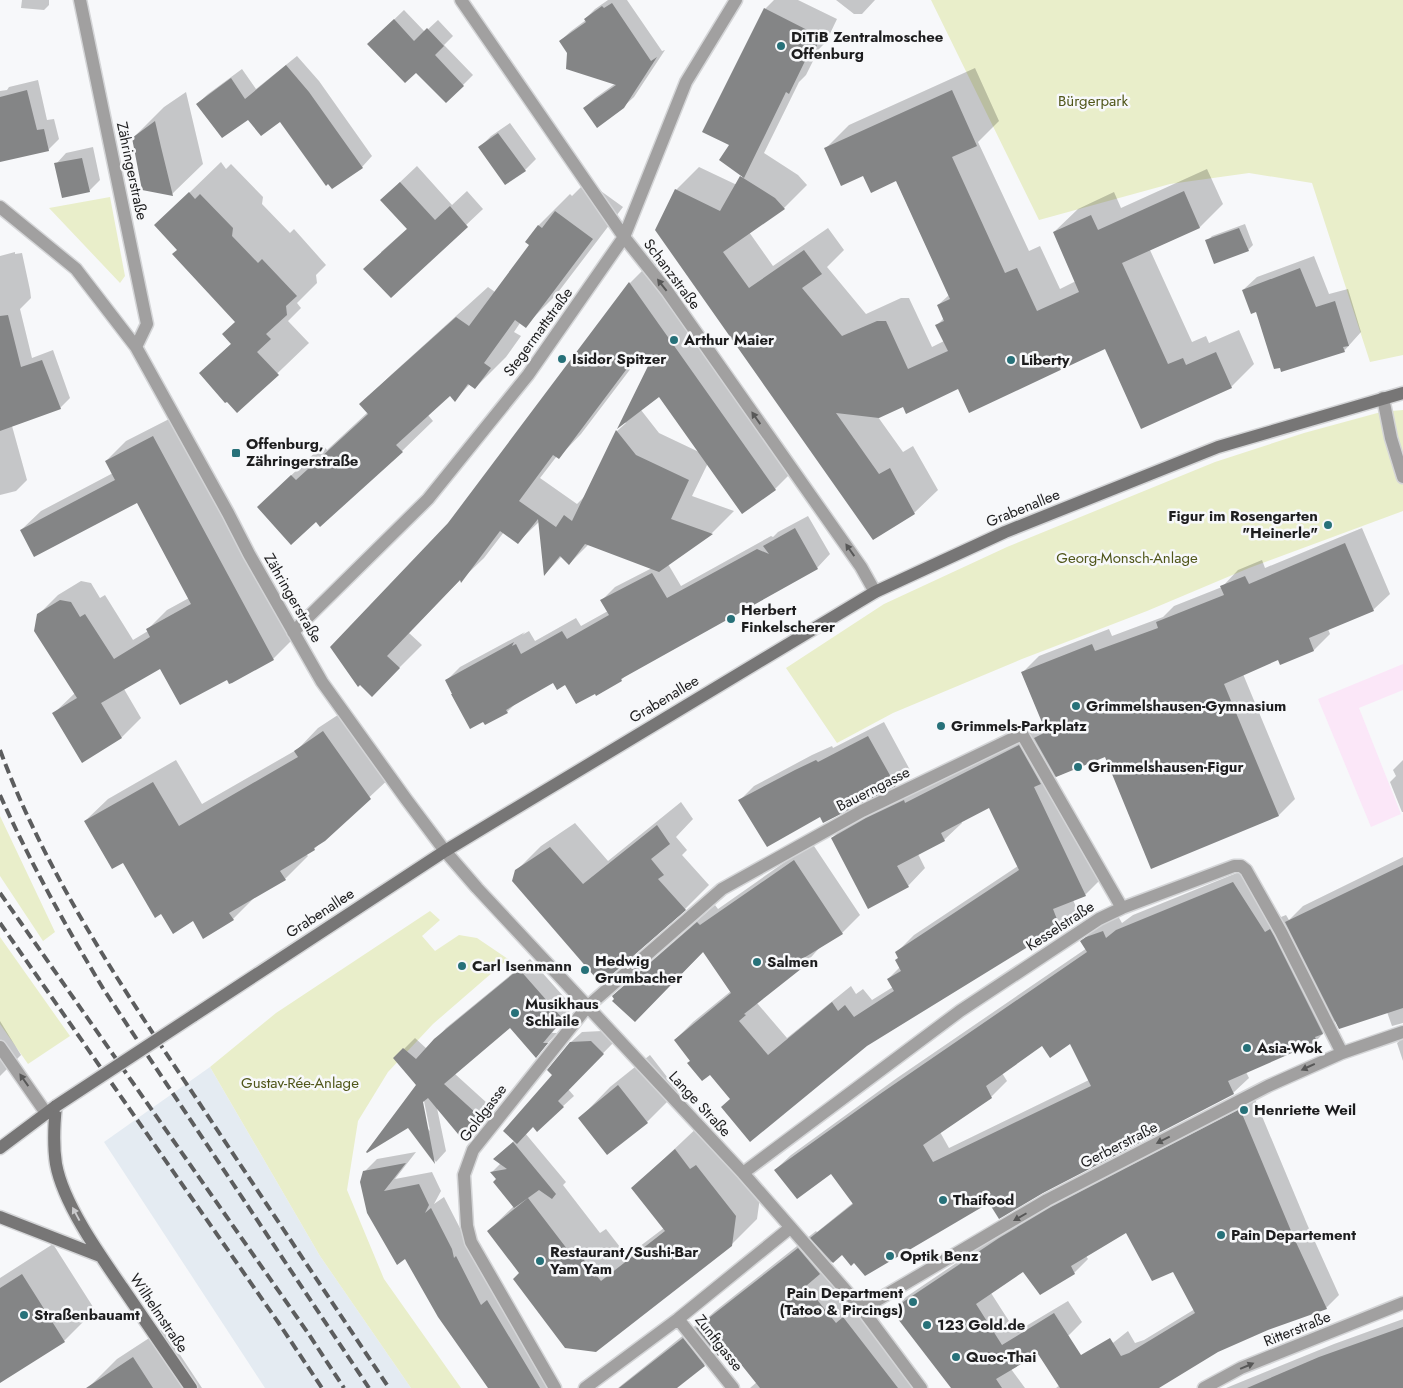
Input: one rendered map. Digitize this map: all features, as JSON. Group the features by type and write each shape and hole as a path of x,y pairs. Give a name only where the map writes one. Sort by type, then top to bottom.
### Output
{"main road":[{"name":"Grabenallee","path":"0,1148 51,1110 445,851 875,592 1004,532 1218,448 1403,393"},
{"name":"Wilhelmstraße","path":"51,1110 56,1164 61,1181 75,1212 100,1256 191,1388"},
{"path":"0,1217 100,1256"}],"street":[{"name":"Zähringerstraße","path":"80,0 147,324 136,347"},
{"name":"Schanzstraße","path":"461,0 624,237 666,291 861,567 875,592"},
{"name":"Stegermattstraße","path":"293,632 428,499 528,375 624,237 686,82 736,0"},
{"name":"Zähringerstraße","path":"0,207 76,269 136,347 322,682 445,851"},
{"path":"1383,398 1391,438 1403,477"},
{"name":"Bauerngasse","path":"587,1007 722,889 862,811 1022,734 1122,908"},
{"name":"Lange Straße","path":"445,851 477,888 743,1174 862,1309 921,1388"},
{"name":"Kesselstraße","path":"743,1174 960,1011 1099,919 1122,908 1234,866 1241,866 1246,870 1281,932 1342,1053"},
{"name":"Goldgasse","path":"555,1388 471,1242 467,1226 464,1175 473,1150 587,1007"},
{"name":"Gerberstraße","path":"862,1309 1047,1200 1268,1086 1342,1053 1403,1032"},
{"path":"0,1047 51,1110"},
{"path":"585,1388 678,1319 790,1228"},
{"name":"Ritterstraße","path":"1204,1388 1241,1368 1403,1303"},
{"name":"Zunftgasse","path":"678,1319 733,1388"}],"shaded area":[{"name":"Grimmelshausen-Gymnasium","path":"1403,664 1403,690 1359,708 1401,814 1371,827 1318,699"},
{"path":"210,1067 320,1256 411,1388 265,1388 104,1142"}],"green space":[{"name":"Bürgerpark","path":"931,0 1403,0 1403,355 1370,362 1312,183 1249,173 1170,184 1039,220"},
{"path":"110,197 125,276 120,283 49,208"},
{"name":"Georg-Monsch-Anlage","path":"1403,410 1403,511 1249,568 1147,611 1022,659 893,713 837,743 786,668 884,604 1007,547 1215,462 1304,433 1381,412"},
{"path":"0,816 55,932 43,941 0,876"},
{"name":"Gustav-Rée-Anlage","path":"430,911 440,920 422,936 435,951 459,935 477,938 508,959 433,1024 388,1072 358,1121 347,1190 384,1279 461,1388 411,1388 320,1256 210,1067 276,1013"},
{"path":"0,937 70,1036 28,1064 0,1024"}],"building":[{"path":"612,3 651,61 657,57 624,108 597,128 583,108 616,85 566,69 567,53 559,41 586,22 584,19 602,6 604,8"},
{"path":"764,8 821,37 809,61 806,59 789,94 786,92 744,178 719,160 729,145 702,132"},
{"path":"394,19 414,41 427,28 444,46 435,55 464,86 446,103 416,73 405,83 367,44"},
{"path":"286,65 309,92 363,168 332,189 328,184 326,186 280,122 261,136 248,120 222,138 196,104 231,78 245,99"},
{"path":"27,90 37,130 44,129 49,151 0,162 0,97"},
{"path":"952,90 977,146 952,157 1005,273 1017,268 1037,311 1079,292 1053,232 1091,215 1098,230 1184,191 1200,228 1122,263 1168,364 1183,358 1186,365 1216,352 1232,388 1141,429 1105,349 969,413 958,389 906,414 903,407 879,418 836,413 879,474 890,468 915,514 873,540 655,230 675,189 720,211 740,176 775,198 785,209 723,252 749,288 804,250 822,274 802,288 842,336 877,321 886,321 908,369 948,351 935,325 944,321 937,305 950,299 896,181 871,193 863,176 841,186 824,148"},
{"path":"155,121 173,196 142,190 132,138"},
{"path":"498,133 526,171 505,185 478,147"},
{"path":"82,158 90,192 62,198 54,163"},
{"path":"400,182 435,220 450,206 468,227 391,298 363,269 407,229 380,200"},
{"path":"189,192 195,199 200,194 233,228 232,236 258,263 262,259 297,296 286,306 287,315 266,334 271,339 257,352 279,375 237,413 227,402 225,403 199,373 231,344 222,334 235,322 172,254 177,250 154,225"},
{"path":"555,211 593,239 526,328 515,320 484,363 491,368 475,389 468,384 455,402 450,396 396,445 403,452 320,527 316,522 291,545 257,507 291,475 296,480 368,414 359,404 456,317 469,326 529,245 525,242 538,225 542,228"},
{"path":"1239,228 1249,251 1214,264 1205,240"},
{"path":"1300,268 1316,307 1335,301 1349,346 1343,347 1345,352 1281,372 1280,368 1274,369 1256,312 1251,314 1242,290"},
{"path":"629,282 776,490 742,514 659,397 617,429 650,362 638,354 559,459 553,455 519,501 556,527 564,515 572,521 616,430 636,455 689,480 671,519 713,534 659,572 585,544 569,565 560,556 544,576 538,519 518,544 500,531 461,583 460,580 387,656 400,668 372,697 360,685 358,687 330,647 448,523"},
{"path":"8,315 21,367 42,360 61,409 0,431 0,316"},
{"path":"153,436 274,660 232,683 229,684 227,680 180,705 160,669 101,703 122,738 82,763 52,713 77,698 34,631 37,614 60,600 71,602 80,617 85,614 114,659 150,637 146,629 191,604 137,503 34,557 20,530 115,480 105,461"},
{"path":"795,528 818,569 621,679 622,681 596,696 595,694 576,704 565,685 557,690 553,683 506,710 508,713 485,725 483,722 470,729 445,680 514,642 512,646 516,644 521,654 562,631 567,639 609,615 600,600 652,573 667,598 757,549 769,554 763,546"},
{"name":"Grimmelshausen-Gymnasium","path":"1345,543 1374,611 1309,638 1314,651 1280,665 1278,660 1224,684 1279,816 1151,869 1105,757 1056,777 1034,738 1046,732 1021,672 1092,644 1095,651 1158,628 1156,622 1224,595 1220,586 1245,576 1249,584"},
{"path":"323,731 371,799 325,841 314,848 315,850 280,871 286,880 229,913 234,920 203,939 193,921 173,934 161,914 155,918 123,863 112,869 84,821 153,782 179,826 298,757 294,751"},
{"path":"868,736 896,786 823,823 820,817 767,847 738,800 795,770 816,760 818,762"},
{"path":"1019,745 1041,784 1034,787 1086,896 1053,909 1060,927 867,1046 750,1142 721,1107 730,1099 710,1075 702,1081 687,1063 690,1061 674,1040 731,993 703,952 635,1022 612,1001 614,999 612,996 697,922 700,925 794,860 843,934 802,959 806,965 744,1014 746,1015 739,1021 768,1055 832,1002 838,1011 845,1005 854,1017 894,991 887,979 901,971 895,960 898,958 895,952 1019,870 989,808 941,833 945,841 897,866 909,887 868,909 831,838 866,818 904,800 905,803"},
{"path":"657,825 670,844 651,859 664,875 658,879 686,910 601,984 512,881 515,870 550,847 583,884"},
{"path":"1403,865 1403,1008 1339,1029 1285,922"},
{"path":"1233,882 1265,932 1270,929 1323,1034 1315,1037 1317,1042 1228,1081 1234,1094 1043,1193 999,1219 989,1203 865,1276 854,1263 851,1266 842,1255 833,1263 810,1238 853,1204 831,1174 797,1199 774,1170 880,1094 1087,952 1080,941 1103,931 1106,938 1116,930","holes":["1070,1044 1091,1086 933,1162 923,1145 992,1098 986,1086 1042,1046 1050,1058"]},
{"path":"519,969 563,1019 543,1043 548,1043 536,1058 510,1028 444,1084 477,1114 463,1140 428,1098 423,1102 435,1164 408,1128 367,1153 416,1085 393,1058 403,1048 416,1059 434,1039"},
{"path":"591,1041 604,1054 558,1101 564,1107 537,1132 533,1127 517,1144 503,1131 552,1075 547,1070 570,1042"},
{"path":"618,1085 648,1123 607,1155 578,1118"},
{"path":"1240,1109 1294,1238 1327,1309 1268,1330 1218,1352 1159,1388 1060,1388 1038,1354 996,1379 1002,1388 951,1388 891,1310 999,1238 1051,1207","holes":["1126,1233 1152,1281 1173,1272 1195,1313 1121,1356 1110,1338 1081,1355 1054,1313 1002,1345 976,1304 1023,1272 1040,1295 1075,1274 1071,1266"]},
{"path":"513,1142 556,1194 552,1199 539,1190 514,1208 493,1182 496,1179 490,1172 507,1169 493,1159"},
{"path":"675,1149 690,1169 696,1165 736,1216 732,1246 596,1352 565,1348 513,1279 519,1273 487,1231 528,1198 574,1258 579,1254 601,1281 665,1231 631,1188"},
{"path":"406,1163 384,1191 419,1184 429,1205 425,1213 431,1208 452,1249 454,1258 456,1256 481,1305 487,1300 540,1388 488,1388 438,1317 405,1259 397,1265 367,1213 360,1182 363,1171"},
{"path":"798,1248 820,1274 806,1286 836,1323 843,1317 898,1388 760,1388 728,1348 718,1356 696,1328"},
{"name":"Straßenbauamt","path":"22,1274 65,1342 0,1383 0,1288"},
{"path":"1403,1327 1403,1388 1247,1388 1319,1357"},
{"path":"683,1338 705,1366 677,1388 619,1388"},
{"path":"133,1357 153,1388 86,1388"}],"railway":[{"path":"0,750 39,841 62,885 113,971 389,1388"},
{"path":"0,795 49,894 104,990 369,1388"},
{"path":"0,893 308,1333 344,1388"},
{"path":"0,923 322,1388"}],"place":[{"name":"DiTiB Zentralmoschee Offenburg","path":"781,46"},
{"name":"Arthur Maier","path":"674,340"},
{"name":"Isidor Spitzer","path":"562,359"},
{"name":"Liberty","path":"1011,360"},
{"name":"Offenburg, Zähringerstraße","path":"236,453"},
{"name":"Figur im Rosengarten \"Heinerle\"","path":"1328,525"},
{"name":"Herbert Finkelscherer","path":"731,619"},
{"name":"Grimmelshausen-Gymnasium","path":"1076,706"},
{"name":"Grimmels-Parkplatz","path":"941,726"},
{"name":"Grimmelshausen-Figur","path":"1078,767"},
{"name":"Salmen","path":"757,962"},
{"name":"Carl Isenmann","path":"462,966"},
{"name":"Hedwig Grumbacher","path":"585,970"},
{"name":"Musikhaus Schlaile","path":"515,1013"},
{"name":"Asia-Wok","path":"1247,1048"},
{"name":"Henriette Weil","path":"1244,1110"},
{"name":"Thaifood","path":"943,1200"},
{"name":"Pain Departement","path":"1221,1235"},
{"name":"Optik Benz","path":"890,1256"},
{"name":"Restaurant/Sushi-Bar Yam Yam","path":"540,1261"},
{"name":"Pain Department (Tatoo & Pircings)","path":"913,1302"},
{"name":"Straßenbauamt","path":"24,1315"},
{"name":"123 Gold.de","path":"927,1325"},
{"name":"Quoc-Thai","path":"956,1357"}]}
